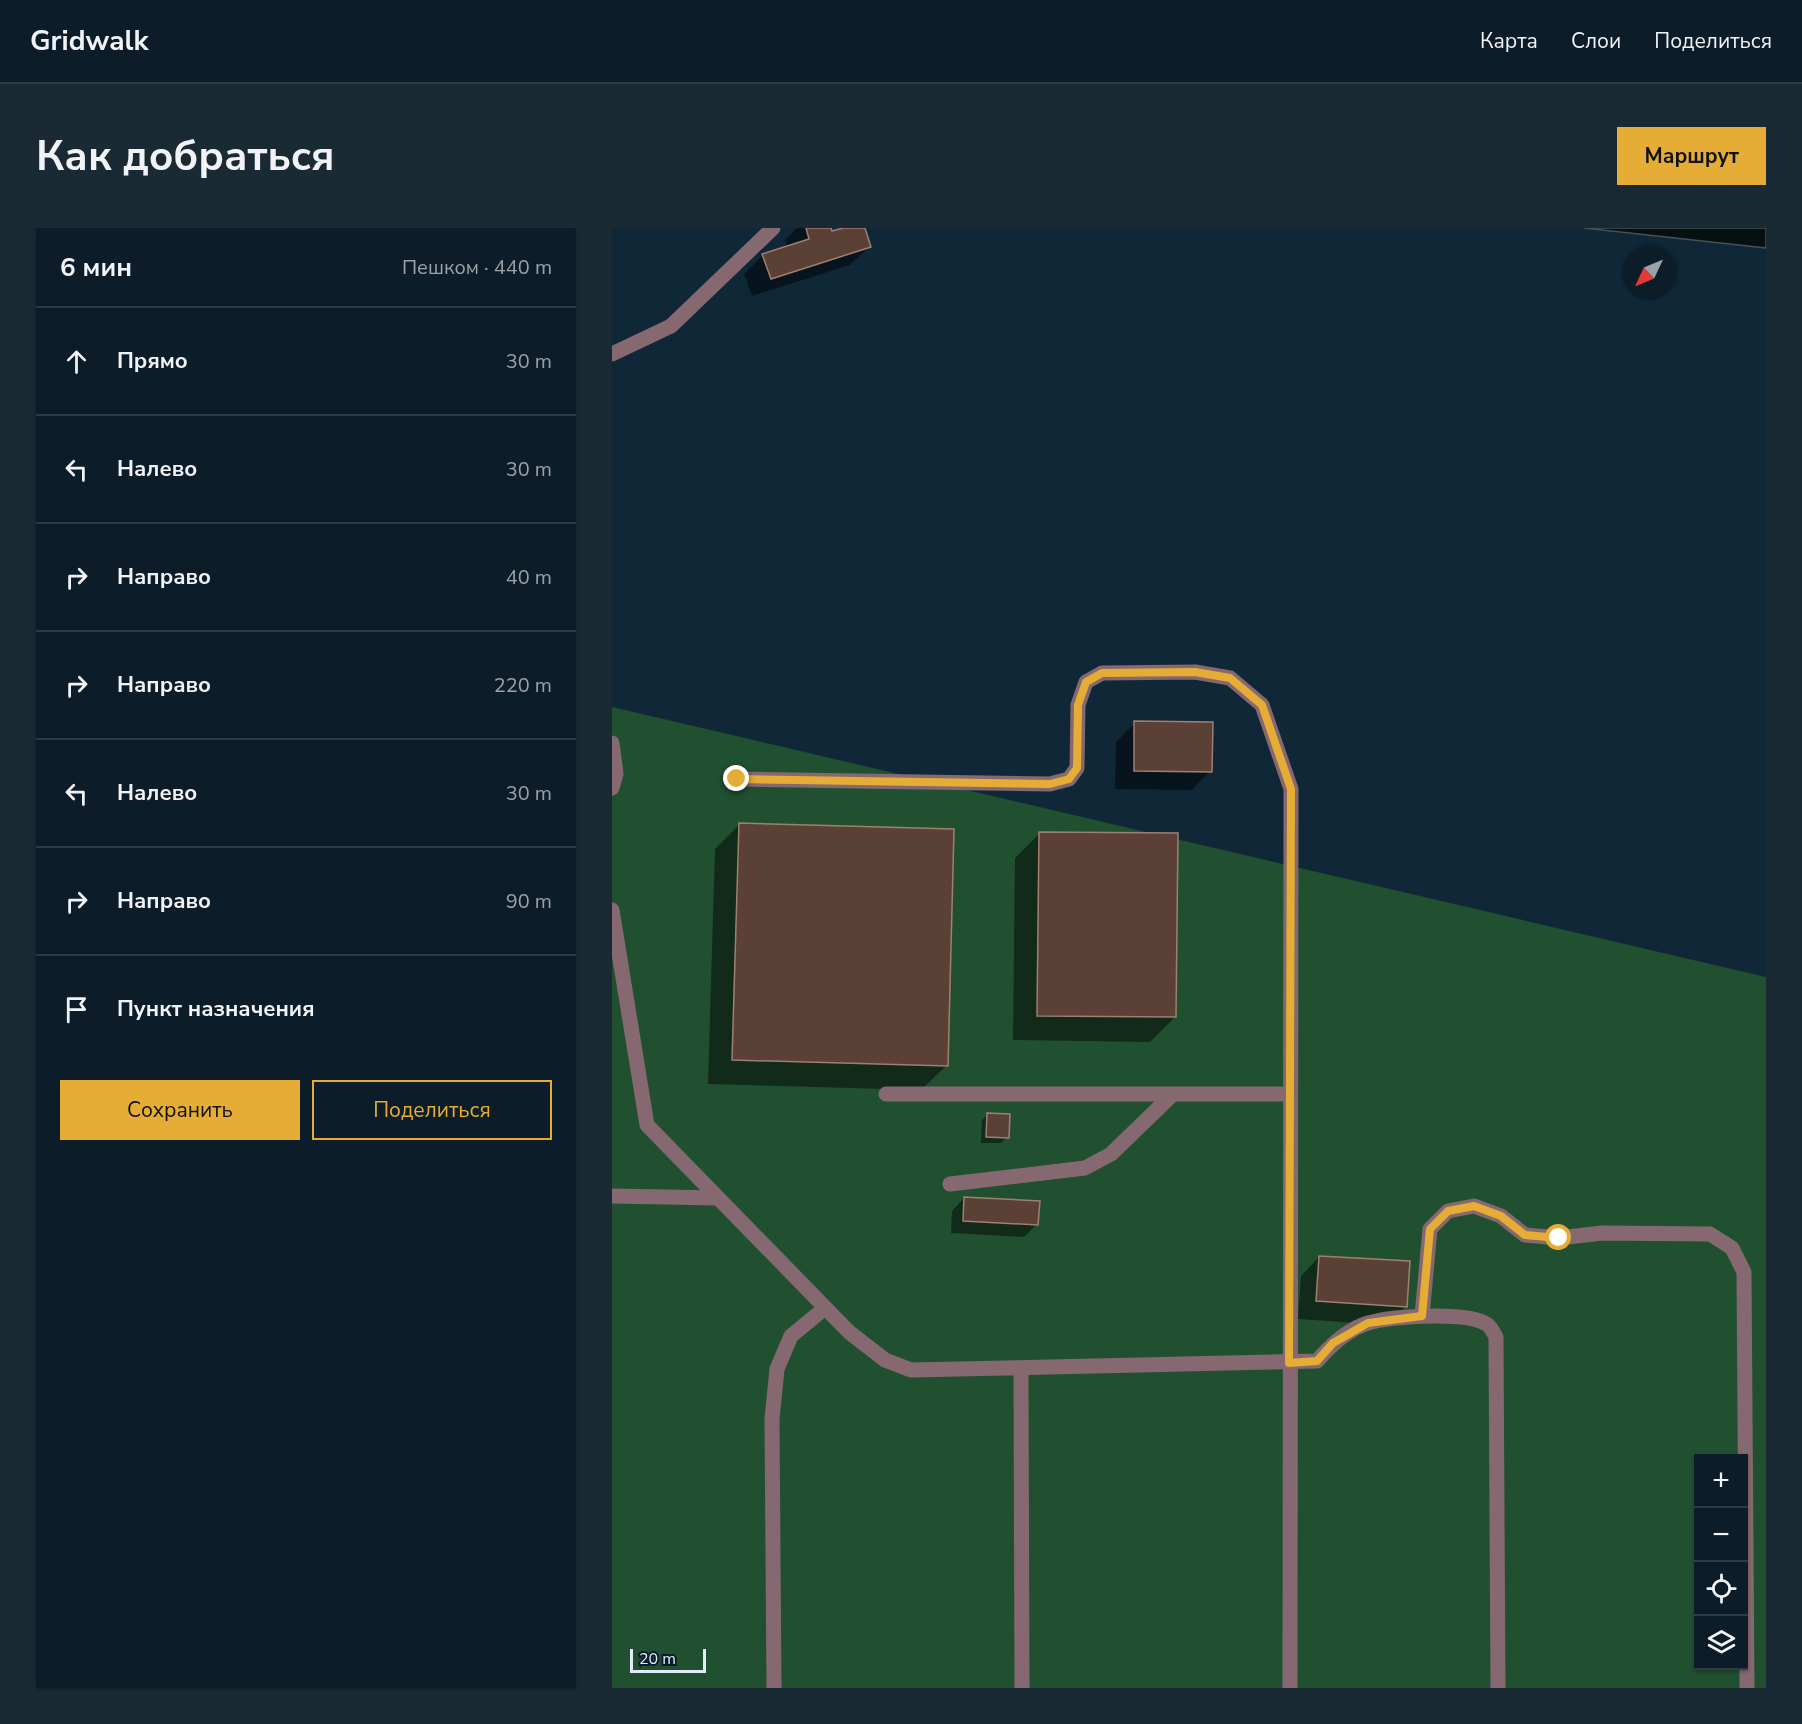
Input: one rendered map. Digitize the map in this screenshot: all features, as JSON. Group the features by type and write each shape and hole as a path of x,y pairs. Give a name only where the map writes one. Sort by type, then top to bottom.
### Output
{"street":[{"path":"612,354 671,326 773,228"},
{"path":"737,779 1050,784 1069,779 1077,768 1078,705 1086,682 1102,673 1195,672 1230,678 1262,705 1291,789 1290,1688"},
{"path":"612,743 616,774 612,788"},
{"path":"612,910 647,1125 849,1332 885,1360 911,1370 1289,1363 1317,1361 1333,1343 1368,1323 1422,1316 1467,1317 1488,1325 1496,1336 1498,1688"},
{"path":"886,1094 1290,1094"},
{"path":"950,1184 1085,1168 1111,1154 1173,1094"},
{"path":"612,1196 718,1198"},
{"path":"1422,1316 1430,1229 1448,1211 1474,1206 1501,1216 1525,1235 1559,1238 1602,1233 1710,1234 1732,1248 1744,1272 1747,1688"},
{"path":"774,1688 772,1419 777,1369 791,1336 825,1308"},
{"path":"1021,1368 1022,1688"}],"green space":[{"path":"612,707 1766,977 1766,1688 612,1688"}],"shaded area":[{"path":"1584,228 1766,228 1766,248"}],"building":[{"path":"806,228 831,228 832,231 843,228 865,228 871,247 771,279 762,254 809,239"},
{"path":"1134,721 1213,722 1212,772 1134,771"},
{"path":"739,823 954,829 948,1066 732,1060"},
{"path":"1039,832 1178,833 1176,1017 1037,1016"},
{"path":"987,1113 1010,1114 1009,1138 986,1137"},
{"path":"964,1197 1040,1201 1038,1225 963,1221"},
{"path":"1319,1256 1410,1261 1407,1307 1316,1301"}],"route":[{"path":"737,779 1050,784 1069,779 1077,768 1078,705 1086,682 1102,673 1195,672 1230,678 1262,705 1291,789 1289,1363 1317,1361 1333,1343 1368,1323 1422,1316 1430,1229 1448,1211 1474,1206 1501,1216 1525,1235 1559,1238"}]}
